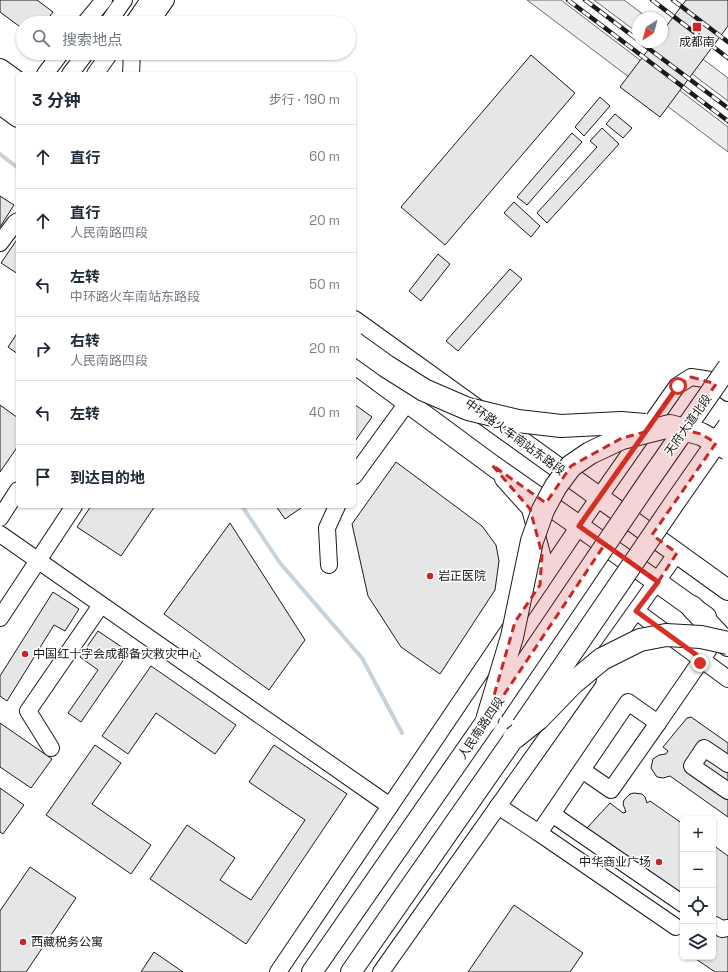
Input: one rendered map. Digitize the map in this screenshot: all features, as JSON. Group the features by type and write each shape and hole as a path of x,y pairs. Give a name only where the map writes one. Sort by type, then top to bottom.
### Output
{"highway":[{"path":"0,85 16,97"},
{"path":"356,344 386,366 424,390 468,409 518,421 561,426 621,424 670,426 701,434 728,449"},
{"path":"487,720 512,637 532,541 542,510 556,486 571,466 590,453 622,438 670,426"},
{"path":"692,607 725,638"},
{"path":"514,738 538,719 573,683 602,659 640,640 666,635 725,638"}],"main road":[{"path":"0,70 16,81"},
{"path":"0,104 16,116"},
{"name":"中环路火车南站东路段","path":"356,322 728,590"},
{"path":"356,365 492,465 692,607"},
{"name":"天府大道北段","path":"648,482 728,368"},
{"path":"350,972 514,738 728,426"},
{"name":"人民南路四段","path":"312,972 487,720 648,482"}],"street":[{"path":"91,16 104,0"},
{"path":"113,16 124,0"},
{"path":"138,16 149,0"},
{"path":"155,16 166,0"},
{"path":"47,72 56,60"},
{"path":"72,72 81,60"},
{"path":"96,72 105,60"},
{"path":"131,72 132,60"},
{"path":"0,243 16,222"},
{"path":"278,972 579,526 678,386 691,377 711,380 728,393"},
{"path":"356,473 407,403"},
{"path":"492,465 530,509 542,554 540,585"},
{"path":"0,518 16,493"},
{"path":"0,618 73,508"},
{"path":"329,565 328,528 336,508"},
{"path":"0,534 390,806"},
{"path":"381,972 658,582 677,553"},
{"path":"51,748 28,711 101,605"},
{"path":"636,611 728,679"},
{"path":"582,770 611,790 702,659 725,638"},
{"path":"539,833 628,702 658,723"},
{"path":"728,764 704,748 692,766 728,791"},
{"path":"498,806 676,927"},
{"path":"552,814 680,902"},
{"path":"716,926 722,929 728,928"}],"highlighted area":[{"path":"691,377 716,384 684,430 701,434 716,443 652,535 677,553 658,582 605,544 487,720 515,622 540,585 542,554 530,509 492,465 546,503 571,466 622,438 645,432 677,386"}],"shaded area":[{"path":"527,0 561,0 728,127 728,152"},
{"path":"594,0 624,0 640,12 632,12 632,28"},
{"path":"668,33 728,78 728,101 658,48 668,48"}],"building":[{"path":"0,0 37,0 53,12 50,16 16,16 16,24 0,12"},
{"path":"686,0 728,0 728,26 660,117 620,87 649,48 668,48 668,24"},
{"path":"531,55 575,93 445,245 401,207"},
{"path":"600,97 610,106 584,136 575,127"},
{"path":"615,114 632,128 623,138 606,124"},
{"path":"602,128 619,144 547,223 537,213 597,147 590,141"},
{"path":"572,133 582,142 527,205 517,197"},
{"path":"0,196 14,205 0,227"},
{"path":"514,202 540,226 531,237 504,213"},
{"path":"16,241 16,273 1,263"},
{"path":"438,254 450,264 421,301 409,291"},
{"path":"510,269 522,279 458,351 446,341"},
{"path":"16,335 16,353 8,347"},
{"path":"0,405 16,417 16,449 0,472"},
{"path":"356,405 372,417 356,440"},
{"name":"岩正医院","path":"396,462 482,526 496,545 499,561 495,590 440,674 401,647 368,596 352,524"},
{"path":"90,508 154,508 121,556 77,527"},
{"path":"277,508 301,508 285,519"},
{"path":"230,523 305,640 269,690 164,614"},
{"name":"中国红十字会成都备灾救灾中心","path":"53,592 79,609 65,631 54,625 7,701 0,696 0,676"},
{"path":"98,631 129,652 81,722 68,713 98,670 80,657"},
{"path":"151,666 236,725 215,754 156,713 128,754 102,736"},
{"path":"691,717 728,743 728,817 670,776 663,778 657,777 651,768 653,759 659,755 666,754 668,751 663,747 687,718"},
{"path":"0,723 52,759 31,788 0,767"},
{"path":"95,745 121,763 92,804 151,845 131,874 46,815"},
{"path":"274,745 347,794 246,944 150,879 187,825 235,858 220,880 251,900 305,820 249,782"},
{"path":"0,788 24,805 3,834 0,832"},
{"name":"中华商业广场","path":"630,794 642,794 647,803 650,801 680,822 680,893 587,828 610,803 623,813 626,812 623,804 624,800"},
{"path":"716,847 728,856 728,972 715,972 697,960 716,960"},
{"name":"西藏税务公寓","path":"30,867 76,898 26,972 0,972 0,911"},
{"path":"514,905 583,953 570,972 468,972"},
{"path":"154,952 183,972 141,972"}],"waterway":[{"path":"0,154 16,166"},
{"path":"243,508 280,563 362,658 402,733"}],"railway":[{"path":"568,0 728,121"},
{"path":"585,0 632,35"},
{"path":"652,0 728,58"},
{"path":"673,0 728,42"},
{"path":"648,48 728,108"}],"place":[{"name":"成都南","path":"697,27"},
{"name":"岩正医院","path":"430,576"},
{"name":"中国红十字会成都备灾救灾中心","path":"25,654"},
{"name":"中华商业广场","path":"659,862"},
{"name":"西藏税务公寓","path":"23,942"}],"route":[{"path":"678,386 579,526 658,582 636,611 702,659 700,663"}]}
